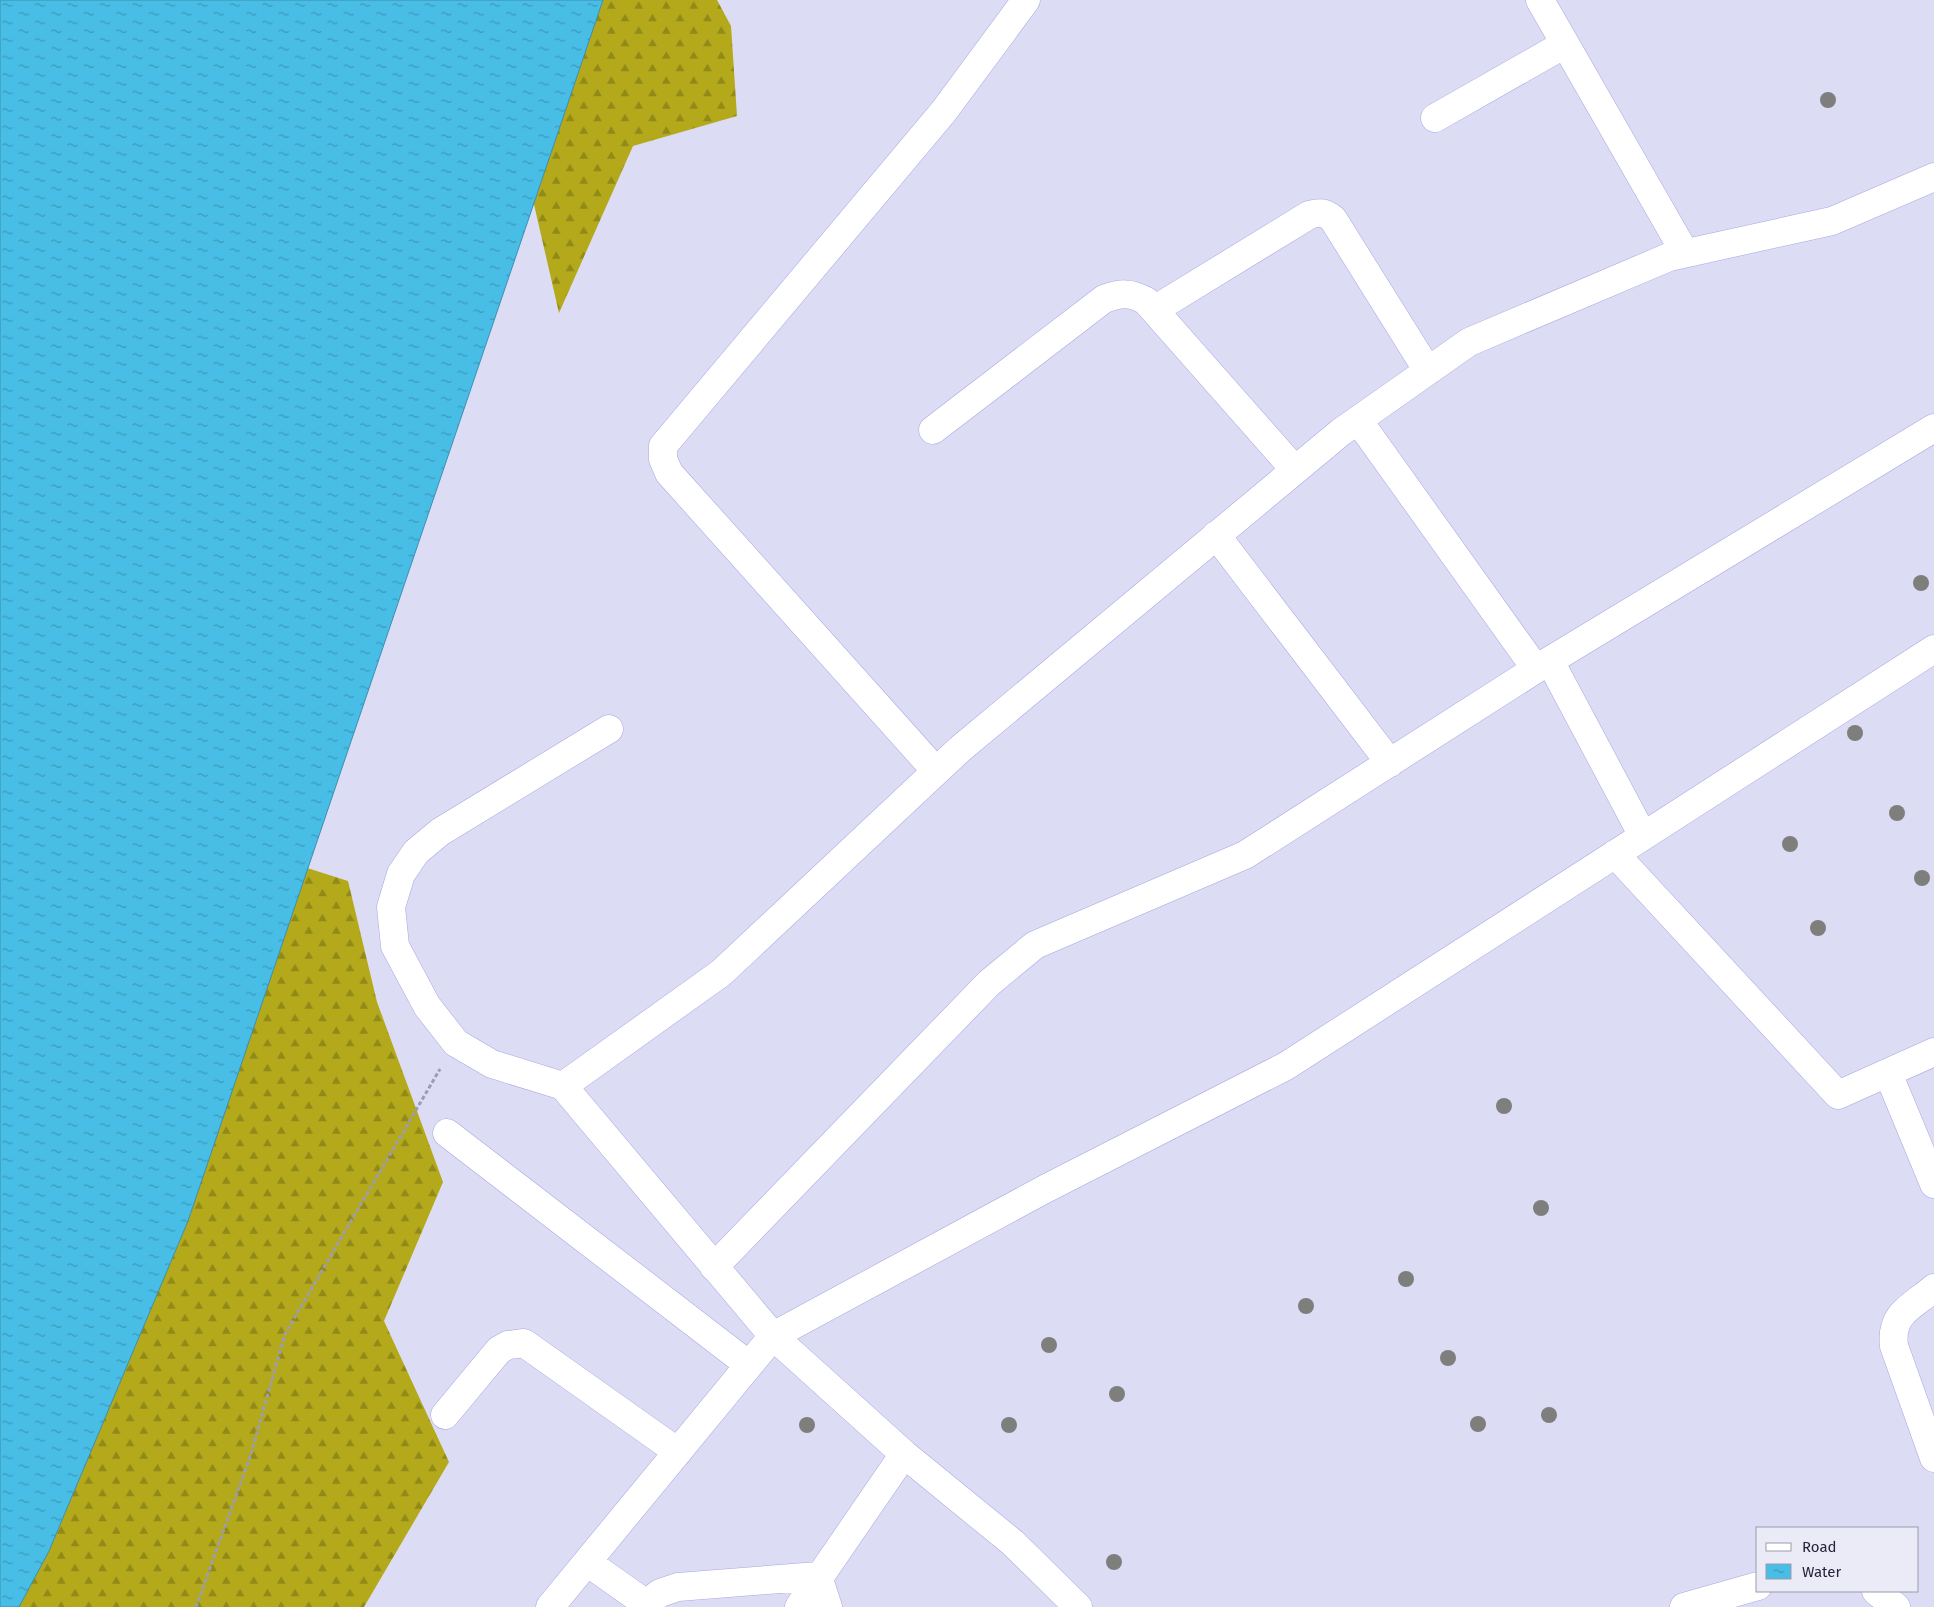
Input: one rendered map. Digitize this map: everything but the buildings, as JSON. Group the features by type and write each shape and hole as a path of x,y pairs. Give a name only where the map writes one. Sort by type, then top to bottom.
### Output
{"street":[{"path":"936,771 669,473 663,459 663,446 944,110 1026,0"},
{"path":"1540,0 1685,253"},
{"path":"1435,118 1565,44"},
{"path":"563,1086 721,973 960,748 1294,470 1358,420 1469,342 1669,257 1832,221 1934,177"},
{"path":"1154,310 1309,215 1318,212 1327,213 1339,228 1428,372"},
{"path":"934,430 1104,299 1117,294 1132,293 1146,301 1294,470"},
{"path":"1358,420 1543,665 1643,836"},
{"path":"714,1267 989,983 1035,945 1059,933 1245,855 1543,665 1934,428"},
{"path":"1216,535 1390,763"},
{"path":"550,1607 773,1336 1045,1189 1286,1066 1934,649"},
{"path":"609,728 440,832 416,852 401,874 391,907 395,946 427,1006 456,1043 492,1064 563,1086 773,1336 904,1454 1013,1542 1078,1607"},
{"path":"1615,854 1838,1095 1934,1052"},
{"path":"1888,1073 1934,1184"},
{"path":"447,1133 749,1365"},
{"path":"1934,1288 1897,1318 1892,1331 1894,1346 1934,1458"},
{"path":"444,1415 499,1350 508,1345 524,1343 678,1452"},
{"path":"799,1607 818,1576 904,1454"},
{"path":"587,1562 643,1605 660,1593 678,1587 818,1576"},
{"path":"818,1576 828,1607"},
{"path":"1684,1607 1756,1587"},
{"path":"1877,1592 1896,1607"}],"path":[{"path":"196,1607 250,1458 284,1334 456,1043"}],"green space":[{"path":"582,0 717,0 731,26 737,116 633,146 559,313 524,161"},
{"path":"282,860 348,881 377,1002 443,1182 384,1321 449,1462 364,1607 0,1607"}],"water":[{"path":"0,0 603,0 188,1221 49,1551 19,1607 0,1607"}]}
